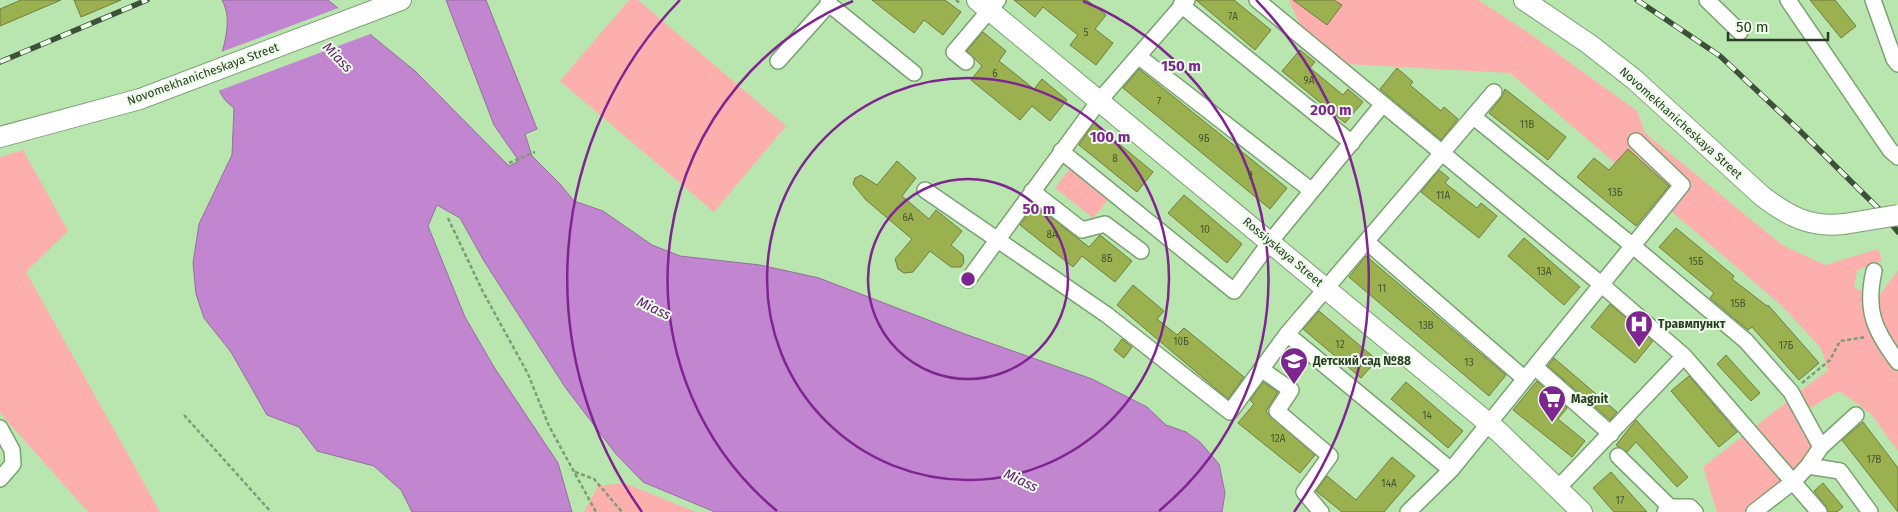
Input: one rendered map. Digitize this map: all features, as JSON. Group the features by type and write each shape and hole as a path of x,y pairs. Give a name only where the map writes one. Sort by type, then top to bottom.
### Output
{"main road":[{"name":"Novomekhanicheskaya Street","path":"0,137 140,99 401,0"},
{"name":"Novomekhanicheskaya Street","path":"1524,0 1589,44 1635,80 1782,212 1811,224 1844,224 1898,215"},
{"name":"Rossiyskaya Street","path":"988,3 1099,102 1489,424 1582,512"}],"lane":[{"path":"1257,0 1602,285 1684,356 1819,512"},
{"path":"1707,0 1740,32"},
{"path":"1788,0 1890,150 1898,157"},
{"path":"1873,0 1894,60 1898,64"},
{"path":"968,280 1099,102 1185,1 1352,143"},
{"path":"778,61 828,2 914,73"},
{"path":"966,62 954,52 988,3"},
{"path":"1138,56 1312,191"},
{"path":"925,190 996,241 1107,316 1230,412 1287,334 1367,242 1441,152 1475,118 1494,92"},
{"path":"1061,152 1234,291 1270,242 1383,104"},
{"path":"1475,118 1633,246 1746,341 1791,392 1821,447"},
{"path":"1408,512 1451,470 1682,185 1636,141"},
{"path":"1032,191 1082,230 1105,224 1141,251"},
{"path":"1367,242 1530,373 1611,434"},
{"path":"1874,271 1869,306 1880,335 1898,362"},
{"path":"1287,334 1451,470"},
{"path":"1558,488 1684,356"},
{"path":"1261,369 1291,390 1277,411 1330,456 1304,492 1321,512"},
{"path":"1754,512 1794,481 1808,466 1821,447 1856,415"},
{"path":"0,428 12,450 13,464 0,479"},
{"path":"1618,456 1668,510 1690,507 1695,512"},
{"path":"1808,466 1840,472 1870,512"}],"path":[{"path":"509,163 535,152"},
{"path":"448,218 482,290 528,374 549,426 596,512"},
{"path":"1791,392 1830,360 1840,341 1880,335"},
{"path":"184,415 271,512"},
{"path":"574,471 594,479 622,512"}],"shaded area":[{"path":"629,0 638,0 786,126 714,212 560,81"},
{"path":"1289,0 1478,0 1529,33 1637,111 1645,133 1782,245 1825,265 1878,249 1882,261 1857,270 1854,288 1878,297 1898,270 1898,451 1870,413 1839,391 1810,408 1818,424 1802,482 1769,512 1717,512 1703,467 1828,370 1821,348 1782,306 1510,73 1347,64 1299,23"},
{"path":"23,150 68,231 26,272 160,512 88,512 0,413 0,157"},
{"path":"1070,168 1109,199 1093,218 1055,188"},
{"path":"624,483 696,512 584,512 598,486"}],"water":[{"name":"Miass","path":"222,0 328,0 415,71 509,166 519,161 494,125 446,0 486,0 537,129 525,134 532,156 574,201 603,211 652,245 680,256 760,265 819,278 962,333 1092,379 1147,407 1166,425 1186,432 1200,442 1219,464 1225,493 1222,512 715,512 643,482 616,454 565,387 484,261 460,218 437,205 428,226 465,317 494,367 558,463 572,512 412,512 401,490 374,466 317,451 299,427 267,415 231,352 204,318 196,294 193,263 199,224 232,155 234,108 223,97 219,87 218,76 227,25 226,12"}],"pier":[{"path":"341,7 373,33 218,91 214,75 221,52"}],"building":[{"path":"21,0 61,0 0,26 0,9"},
{"path":"74,0 121,0 81,17"},
{"path":"872,0 945,0 961,12 943,35 924,20 914,33"},
{"path":"1014,0 1087,0 1106,15 1095,29 1113,43 1096,65 1070,45 1078,35 1043,7 1035,17"},
{"path":"1196,0 1234,0 1271,30 1255,50"},
{"path":"1293,0 1334,0 1342,5 1327,25"},
{"path":"1810,0 1835,0 1856,26 1841,38"},
{"path":"983,32 1006,51 999,61 1034,89 1042,79 1067,100 1050,121 1032,106 1020,120 971,80 982,66 967,51"},
{"path":"1300,50 1315,62 1310,68 1343,95 1348,89 1363,102 1345,123 1282,71"},
{"path":"1397,68 1413,82 1410,85 1441,111 1444,107 1458,119 1441,140 1380,89"},
{"path":"1139,69 1287,188 1270,209 1123,88"},
{"path":"1505,89 1566,137 1548,160 1489,113 1501,98"},
{"path":"1094,123 1153,172 1137,192 1079,145"},
{"path":"1628,149 1669,186 1636,226 1577,177 1594,158 1609,170"},
{"path":"897,161 916,178 902,196 929,219 936,210 962,231 951,245 963,255 964,262 961,267 951,267 930,251 913,272 904,273 898,269 895,259 912,239 866,200 853,184 855,178 861,175 877,185"},
{"path":"1439,170 1449,178 1445,183 1477,208 1481,203 1497,216 1479,238 1421,192"},
{"path":"1184,195 1242,244 1227,263 1168,213"},
{"path":"1035,205 1089,247 1100,235 1132,261 1115,282 1082,256 1073,267 1020,225"},
{"path":"1676,228 1734,276 1732,279 1768,305 1819,363 1799,380 1752,327 1748,330 1710,298 1714,293 1659,247"},
{"path":"1524,238 1580,287 1564,305 1508,256"},
{"path":"1366,256 1506,375 1489,396 1349,277"},
{"path":"1133,285 1164,311 1157,319 1177,335 1184,328 1244,377 1228,399 1117,305"},
{"path":"1610,304 1653,341 1635,363 1591,327"},
{"path":"1319,311 1377,360 1361,378 1303,329"},
{"path":"1122,339 1132,347 1124,358 1114,350"},
{"path":"1726,355 1760,393 1751,401 1717,364"},
{"path":"1554,358 1617,412 1610,420 1548,366"},
{"path":"1689,376 1737,432 1719,447 1671,391"},
{"path":"1537,381 1567,408 1558,419 1585,441 1572,457 1513,410"},
{"path":"1263,382 1278,392 1266,411 1315,455 1300,473 1238,423 1254,404 1250,400"},
{"path":"1406,382 1463,431 1448,448 1391,399"},
{"path":"1636,420 1688,477 1677,487 1636,442 1627,452 1616,445"},
{"path":"1863,422 1898,468 1898,512 1842,440"},
{"path":"1392,457 1415,476 1384,512 1342,512 1316,491 1327,476 1356,500"},
{"path":"1611,472 1647,512 1614,512 1593,488"},
{"path":"1823,483 1843,507 1837,512 1828,512 1826,506 1814,491"}],"railway":[{"path":"0,62 147,0"},
{"path":"1637,0 1720,56 1880,210 1898,232"}],"place":[{"name":"Травмпункт","path":"1639,348"},
{"name":"Детский сад №88","path":"1294,385"},
{"name":"Magnit","path":"1552,423"}]}
